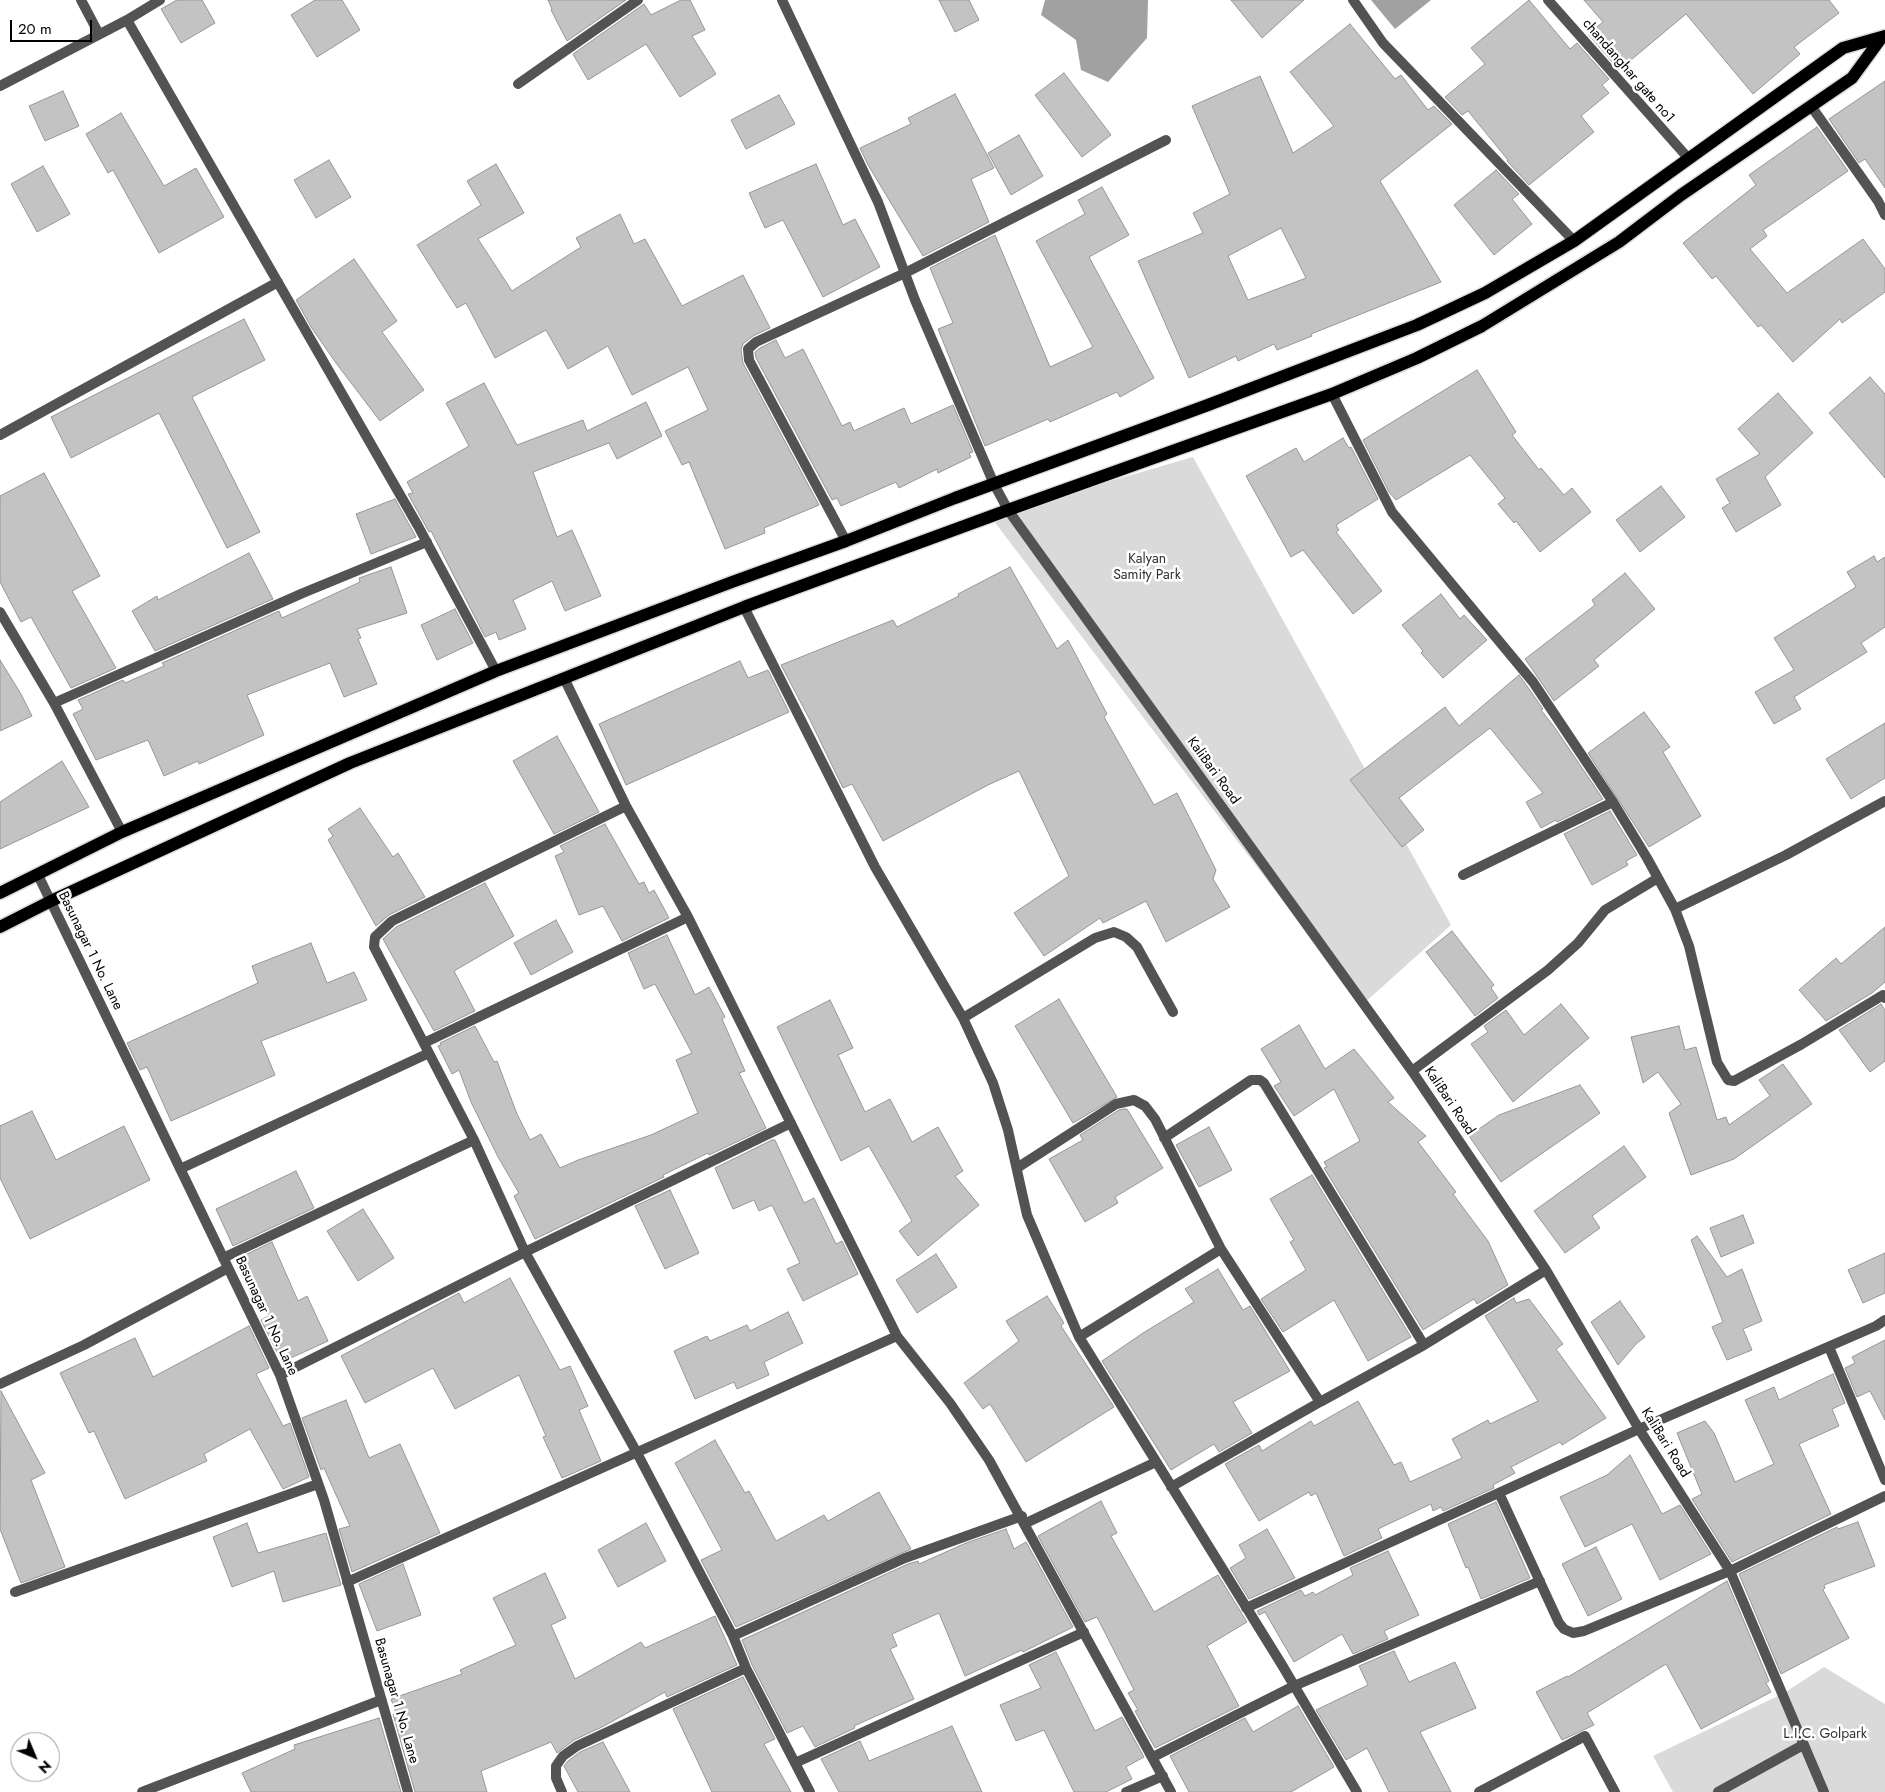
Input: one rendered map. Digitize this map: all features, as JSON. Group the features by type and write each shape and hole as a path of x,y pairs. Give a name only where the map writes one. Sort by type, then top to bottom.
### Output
{"main road":[{"path":"0,893 122,832 496,671 1417,325 1485,293 1574,242 1843,48 1884,37"},
{"path":"0,927 51,901 350,763 744,607 1332,394 1417,358 1482,326 1618,242 1680,195 1852,78 1884,37"}],"street":[{"path":"81,0 99,34"},
{"path":"0,86 127,20 160,0"},
{"path":"518,84 638,0"},
{"name":"KaliBari Road","path":"782,0 878,202 905,273 994,484 1008,510 1412,1071 1546,1270 1639,1429 1730,1571 1824,1792"},
{"path":"1353,0 1383,42 1574,242"},
{"name":"chandanghar gate no1","path":"1548,0 1688,159"},
{"path":"127,20 427,542 496,671"},
{"path":"1812,106 1878,201 1885,215"},
{"path":"846,541 749,360 748,349 756,342 905,273 1166,140"},
{"path":"0,435 278,282"},
{"path":"1332,394 1392,512 1533,682 1613,802 1658,878 1675,909 1689,946 1717,1062 1728,1080 1734,1080 1802,1044 1882,994 1885,998"},
{"path":"54,703 303,593 427,542"},
{"path":"744,607 875,867 963,1018 993,1083 1008,1130 1027,1215 1078,1337 1294,1686 1357,1792"},
{"path":"0,612 54,703 122,832"},
{"path":"564,678 626,806 688,917 897,1336 990,1460 1172,1792"},
{"path":"1675,909 1786,855 1885,800"},
{"path":"1463,875 1613,802"},
{"path":"626,806 392,921 376,937 374,947 474,1140 525,1252 636,1453 733,1636 746,1668 810,1792"},
{"name":"Basunagar 1 No. Lane","path":"38,875 280,1375 318,1484 408,1792"},
{"path":"1412,1071 1548,970 1578,942 1605,910 1658,878"},
{"path":"424,1043 688,917"},
{"path":"963,1018 1095,938 1114,932 1126,937 1137,947 1173,1012"},
{"path":"180,1169 429,1053"},
{"path":"1164,1138 1251,1080 1260,1080 1264,1083 1424,1345"},
{"path":"1017,1168 1116,1104 1134,1100 1144,1106 1155,1119 1222,1249 1320,1402"},
{"path":"280,1375 525,1252 791,1123"},
{"path":"223,1258 474,1140"},
{"path":"1078,1337 1222,1249"},
{"path":"0,1384 84,1346 228,1268"},
{"path":"1171,1487 1424,1345 1546,1270"},
{"path":"1246,1608 1639,1429 1876,1326 1885,1320"},
{"path":"348,1582 897,1336"},
{"path":"1829,1347 1885,1480"},
{"path":"733,1636 905,1558 1024,1520 1156,1462"},
{"path":"16,1592 318,1484"},
{"path":"1499,1493 1559,1623 1564,1629 1574,1633 1584,1631 1730,1571 1885,1496"},
{"path":"1153,1758 1294,1686 1540,1581"},
{"path":"795,1762 1084,1632"},
{"path":"562,1792 556,1778 556,1766 563,1756 577,1746 746,1668"},
{"path":"142,1792 381,1700"},
{"path":"1479,1792 1585,1736 1615,1792"},
{"path":"1718,1792 1804,1745"},
{"path":"1126,1792 1163,1776"}],"green space":[{"name":"Kalyan Samity Park","path":"1193,457 1451,925 1362,1005 990,516"},
{"name":"L.I.C. Golpark","path":"1824,1667 1885,1704 1885,1792 1673,1792 1653,1756 1784,1693"}],"shaded area":[{"path":"1045,0 1148,0 1147,38 1108,82 1081,70 1076,40 1041,15"},
{"path":"1371,0 1431,0 1395,29"}],"building":[{"path":"177,0 202,0 215,23 181,43 161,9"},
{"path":"315,0 342,0 360,30 317,57 291,15"},
{"path":"548,0 626,0 567,41"},
{"path":"681,0 690,0 705,30 692,36 716,74 680,97 646,44 588,80 573,54 644,4 651,15"},
{"path":"939,0 969,0 979,20 955,32"},
{"path":"1231,0 1304,0 1262,38"},
{"path":"1529,0 1570,49 1577,43 1609,79 1602,85 1609,93 1581,116 1594,132 1529,185 1507,161 1468,111 1462,115 1445,97 1485,64 1471,48"},
{"path":"1584,0 1829,0 1839,13 1794,47 1800,54 1753,94 1686,14 1619,70 1588,34 1603,22"},
{"path":"1350,24 1395,79 1401,75 1428,110 1434,106 1452,124 1380,181 1441,282 1311,334 1312,336 1277,350 1274,344 1238,361 1236,356 1189,378 1138,261 1203,233 1193,213 1230,194 1192,106 1260,76 1293,153 1334,126 1290,72","holes":["1281,228 1306,278 1248,300 1228,256"]},
{"path":"1064,73 1111,135 1082,157 1035,95"},
{"path":"1885,81 1885,188 1865,159 1859,163 1829,119"},
{"path":"63,91 79,126 45,141 29,106"},
{"path":"955,94 994,168 971,179 989,222 923,256 868,165 860,148 911,124 908,118"},
{"path":"779,95 795,124 746,149 731,120"},
{"path":"121,113 164,186 196,168 224,217 159,253 113,170 108,173 86,134"},
{"path":"1817,127 1848,171 1763,230 1767,236 1750,249 1787,293 1863,239 1885,269 1885,292 1842,323 1840,319 1793,362 1761,325 1758,327 1716,276 1712,279 1683,243 1756,185 1749,175"},
{"path":"1019,135 1043,176 1011,195 988,153"},
{"path":"329,160 351,197 316,218 294,180"},
{"path":"496,164 524,213 478,239 512,291 581,247 576,238 620,214 634,244 645,239 682,306 743,275 770,328 753,336 743,344 741,350 743,363 819,505 764,528 765,533 725,549 689,462 682,465 665,431 708,410 688,367 632,395 608,346 568,369 546,330 495,358 466,303 457,308 417,245 481,205 467,181"},
{"path":"816,164 843,225 855,219 880,267 823,297 783,220 765,228 749,193"},
{"path":"43,166 70,214 37,232 11,184"},
{"path":"1496,170 1519,194 1512,199 1532,224 1494,255 1454,205"},
{"path":"1102,187 1129,235 1089,257 1154,378 1120,397 1117,392 1050,422 1048,419 985,446 938,329 953,323 930,268 995,235 1050,367 1093,347 1036,241 1085,214 1078,200"},
{"path":"354,259 397,321 382,332 424,390 380,421 311,327 296,300"},
{"path":"244,319 265,360 192,397 260,532 227,548 159,413 71,458 51,417"},
{"path":"776,340 785,358 803,349 842,426 850,422 854,431 904,408 911,424 953,405 973,452 969,453 971,457 938,473 937,469 899,488 896,482 841,506 837,498 832,500 756,358 755,352"},
{"path":"1477,370 1516,432 1512,435 1539,470 1541,468 1564,495 1572,488 1591,512 1540,552 1516,521 1514,523 1498,504 1505,498 1470,455 1396,500 1389,492 1363,440"},
{"path":"1870,377 1885,394 1885,478 1829,413"},
{"path":"484,383 517,445 583,420 587,431 646,402 662,436 617,459 609,443 533,472 557,537 572,530 601,596 565,611 552,581 513,600 526,629 499,640 496,632 485,637 431,531 429,532 408,494 413,493 407,482 469,446 446,403"},
{"path":"1778,393 1813,433 1765,477 1781,505 1736,532 1722,508 1730,503 1716,479 1760,454 1738,429"},
{"path":"1343,438 1349,448 1351,447 1378,499 1336,525 1339,530 1336,532 1382,591 1353,614 1303,550 1291,557 1246,476 1296,448 1304,462"},
{"path":"44,473 100,576 72,591 116,668 71,688 31,617 21,622 0,582 0,496"},
{"path":"1661,486 1685,517 1640,552 1616,520"},
{"path":"395,499 416,537 371,554 356,514"},
{"path":"249,553 273,599 155,651 132,611 157,596 158,600"},
{"path":"1874,556 1877,562 1885,557 1885,627 1861,643 1867,652 1794,697 1801,709 1774,724 1755,692 1794,670 1774,638 1856,587 1847,572"},
{"path":"391,567 407,613 357,629 361,638 358,639 377,684 344,697 330,663 247,695 264,735 199,764 198,761 164,776 148,740 96,760 73,714 83,709 78,700 123,680 125,683 164,666 162,663 279,611 282,618 360,582 359,578"},
{"path":"1010,567 1057,649 1068,640 1107,714 1104,717 1154,805 1177,793 1216,870 1213,879 1230,907 1166,942 1146,901 1103,923 1100,918 1044,956 1014,913 1069,876 1019,771 988,785 883,841 852,784 843,788 781,665 893,620 897,627 959,596 958,594"},
{"path":"1625,573 1655,609 1594,660 1599,666 1554,701 1525,659 1595,605 1592,600"},
{"path":"1441,594 1460,619 1464,615 1487,640 1443,678 1421,653 1423,651 1402,625"},
{"path":"455,609 473,643 437,660 421,625"},
{"path":"0,660 32,716 0,731"},
{"path":"740,661 748,678 768,670 789,712 626,785 599,724"},
{"path":"1519,675 1603,799 1541,828 1526,802 1543,793 1490,728 1399,798 1424,830 1402,847 1350,780 1445,707 1459,726"},
{"path":"1644,712 1670,747 1663,752 1701,816 1649,847 1588,753"},
{"path":"1885,723 1885,778 1851,799 1826,759"},
{"path":"557,736 599,812 554,834 513,761"},
{"path":"62,761 89,807 0,849 0,802"},
{"path":"360,808 393,857 398,853 425,897 389,915 376,926 328,840 333,836 328,829"},
{"path":"1610,811 1637,855 1626,861 1628,865 1592,885 1564,834"},
{"path":"605,824 639,884 644,882 649,893 654,890 669,918 622,941 603,906 579,915 555,856 564,852 560,846"},
{"path":"485,883 514,936 454,971 475,1011 434,1031 383,939 396,927"},
{"path":"556,920 573,952 531,975 514,943"},
{"path":"1885,927 1885,982 1872,993 1826,1021 1799,990 1836,958 1841,964"},
{"path":"1452,931 1494,985 1491,988 1498,998 1475,1016 1426,952"},
{"path":"667,935 695,995 709,987 725,1017 722,1019 745,1071 739,1073 766,1128 709,1155 708,1153 663,1175 664,1177 535,1239 514,1196 519,1193 498,1157 471,1102 459,1070 452,1074 438,1046 441,1045 440,1043 475,1026 494,1062 497,1061 517,1114 530,1140 541,1134 560,1168 651,1135 698,1113 676,1060 692,1053 655,984 644,989 628,953"},
{"path":"311,943 327,983 354,972 367,1000 261,1041 275,1075 171,1121 147,1067 140,1070 127,1043 258,983 252,966"},
{"path":"1059,999 1117,1097 1073,1123 1015,1026"},
{"path":"830,1000 853,1048 838,1055 865,1112 890,1099 912,1142 938,1127 963,1171 955,1176 979,1205 918,1256 899,1231 912,1221 869,1146 841,1161 777,1027"},
{"path":"1561,1004 1589,1038 1513,1102 1471,1044 1488,1032 1484,1026 1506,1010 1524,1035"},
{"path":"1881,1004 1885,1010 1885,1061 1870,1072 1839,1030"},
{"path":"1299,1025 1325,1069 1354,1049 1394,1098 1388,1102 1426,1136 1418,1142 1456,1192 1453,1194 1488,1241 1508,1285 1477,1304 1474,1299 1423,1330 1324,1168 1327,1167 1324,1162 1360,1141 1334,1089 1294,1116 1274,1086 1281,1082 1261,1049"},
{"path":"1679,1026 1685,1050 1696,1047 1717,1120 1726,1117 1729,1125 1770,1096 1759,1080 1783,1064 1812,1104 1734,1159 1691,1175 1669,1113 1681,1104 1658,1072 1643,1083 1631,1037"},
{"path":"1580,1085 1600,1113 1501,1182 1469,1136 1499,1115"},
{"path":"1127,1109 1163,1168 1115,1197 1118,1203 1085,1222 1049,1159 1083,1140 1080,1135 1119,1110"},
{"path":"32,1111 56,1160 124,1126 150,1180 30,1239 0,1178 0,1126"},
{"path":"1209,1127 1232,1170 1199,1187 1176,1145"},
{"path":"775,1140 804,1203 814,1198 836,1244 842,1241 858,1274 803,1301 787,1269 800,1263 772,1205 759,1211 754,1200 733,1209 715,1168"},
{"path":"1624,1146 1646,1177 1592,1216 1600,1228 1565,1253 1534,1211"},
{"path":"296,1171 314,1208 233,1246 216,1209"},
{"path":"1312,1175 1411,1337 1368,1361 1334,1300 1283,1332 1261,1299 1306,1270 1290,1242 1294,1240 1270,1199"},
{"path":"670,1190 699,1253 665,1269 635,1206"},
{"path":"363,1209 394,1258 358,1281 327,1231"},
{"path":"1743,1215 1754,1243 1721,1257 1710,1228"},
{"path":"1697,1236 1727,1277 1742,1269 1762,1321 1743,1329 1752,1350 1727,1360 1712,1327 1723,1322 1691,1240"},
{"path":"272,1242 298,1301 307,1296 328,1341 282,1362 261,1320 269,1316 243,1256"},
{"path":"1885,1253 1885,1293 1863,1303 1848,1270"},
{"path":"936,1254 957,1287 917,1313 896,1280"},
{"path":"1218,1269 1243,1310 1250,1306 1290,1371 1233,1402 1252,1433 1219,1452 1214,1444 1171,1470 1102,1361 1194,1302 1185,1289"},
{"path":"510,1278 560,1370 570,1366 588,1406 579,1410 601,1461 562,1478 543,1437 546,1436 519,1375 455,1409 433,1368 365,1403 341,1356 459,1293 464,1303"},
{"path":"1047,1296 1064,1323 1061,1326 1114,1407 1026,1462 990,1404 983,1409 964,1383 1019,1341 1006,1321"},
{"path":"1514,1298 1516,1303 1529,1299 1563,1344 1556,1349 1606,1418 1562,1445 1560,1442 1511,1467 1515,1473 1493,1485 1494,1488 1443,1511 1441,1507 1433,1511 1431,1504 1378,1529 1382,1538 1344,1556 1316,1493 1311,1496 1309,1492 1259,1521 1225,1464 1259,1445 1262,1451 1311,1421 1314,1426 1358,1401 1394,1465 1401,1462 1410,1482 1462,1458 1452,1439 1488,1420 1490,1424 1538,1401 1485,1316"},
{"path":"1620,1301 1645,1337 1637,1343 1618,1365 1591,1322"},
{"path":"788,1312 803,1343 764,1362 769,1375 737,1389 734,1382 695,1399 674,1351 707,1336 710,1341 747,1325 750,1331"},
{"path":"249,1326 269,1368 256,1374 283,1426 290,1423 309,1477 283,1489 250,1429 204,1454 207,1461 125,1499 94,1431 89,1433 60,1373 135,1338 153,1377"},
{"path":"1885,1340 1885,1420 1870,1391 1857,1397 1845,1368 1855,1363 1852,1357"},
{"path":"1833,1374 1845,1403 1832,1409 1839,1426 1799,1444 1831,1514 1732,1562 1692,1499 1702,1494 1677,1433 1705,1421 1714,1433 1735,1482 1774,1464 1745,1400 1774,1387 1779,1400"},
{"path":"1,1391 45,1473 31,1480 65,1567 21,1583 0,1529"},
{"path":"346,1400 369,1458 400,1444 440,1533 352,1572 339,1529 350,1526 324,1468 321,1470 302,1418"},
{"path":"715,1440 745,1493 749,1491 776,1541 824,1515 828,1521 879,1492 911,1549 736,1627 701,1560 722,1550 675,1463"},
{"path":"1630,1455 1662,1514 1680,1505 1711,1554 1660,1580 1632,1524 1585,1547 1560,1497 1607,1475"},
{"path":"1101,1501 1117,1533 1111,1536 1154,1612 1218,1575 1247,1622 1207,1646 1239,1706 1155,1748 1135,1711 1138,1710 1128,1693 1134,1690 1097,1617 1085,1622 1038,1536"},
{"path":"1496,1502 1530,1578 1481,1599 1448,1524"},
{"path":"1858,1522 1875,1566 1824,1585 1825,1588 1823,1590 1849,1638 1781,1674 1739,1574 1837,1527 1838,1529"},
{"path":"247,1523 258,1553 326,1533 341,1585 283,1602 274,1571 232,1587 213,1537"},
{"path":"646,1523 666,1561 618,1587 598,1550"},
{"path":"1006,1529 1014,1549 1026,1542 1073,1627 1023,1652 1022,1650 965,1676 939,1613 892,1634 897,1646 890,1649 914,1699 854,1726 855,1728 815,1747 803,1726 787,1733 752,1665 742,1640 908,1564 918,1561 919,1564 966,1543"},
{"path":"1267,1529 1295,1578 1249,1599 1230,1568 1246,1558 1239,1545"},
{"path":"1596,1547 1622,1599 1588,1616 1562,1564"},
{"path":"1388,1551 1419,1615 1384,1631 1388,1639 1353,1654 1342,1634 1294,1662 1265,1612 1259,1615 1257,1611 1301,1590 1305,1596 1313,1592 1315,1595 1353,1575 1350,1568"},
{"path":"403,1564 421,1615 377,1631 359,1584"},
{"path":"545,1573 566,1618 551,1625 575,1679 641,1642 645,1648 715,1616 737,1665 667,1697 665,1692 604,1726 574,1740 557,1753 551,1742 481,1771 487,1792 415,1792 393,1714 396,1713 391,1699 462,1674 460,1670 516,1645 493,1598"},
{"path":"1727,1581 1769,1681 1766,1683 1771,1692 1701,1729 1666,1664 1587,1713 1594,1725 1562,1740 1536,1692 1568,1677"},
{"path":"1394,1651 1409,1682 1455,1662 1476,1708 1420,1732 1451,1792 1389,1792 1367,1748 1346,1760 1316,1710 1368,1685 1359,1666"},
{"path":"1056,1652 1095,1731 1122,1717 1144,1757 1126,1767 1132,1779 1106,1792 1074,1792 1044,1730 1016,1741 1000,1705 1041,1688 1029,1665"},
{"path":"743,1677 775,1739 764,1744 791,1792 712,1792 673,1709"},
{"path":"1298,1706 1334,1767 1291,1792 1189,1792 1170,1756 1245,1718 1253,1732"},
{"path":"379,1718 401,1792 251,1792 242,1773 295,1749 294,1745"},
{"path":"952,1726 982,1792 839,1792 821,1759 860,1741 869,1761"},
{"path":"603,1742 630,1792 578,1792 564,1766 580,1752"}]}
